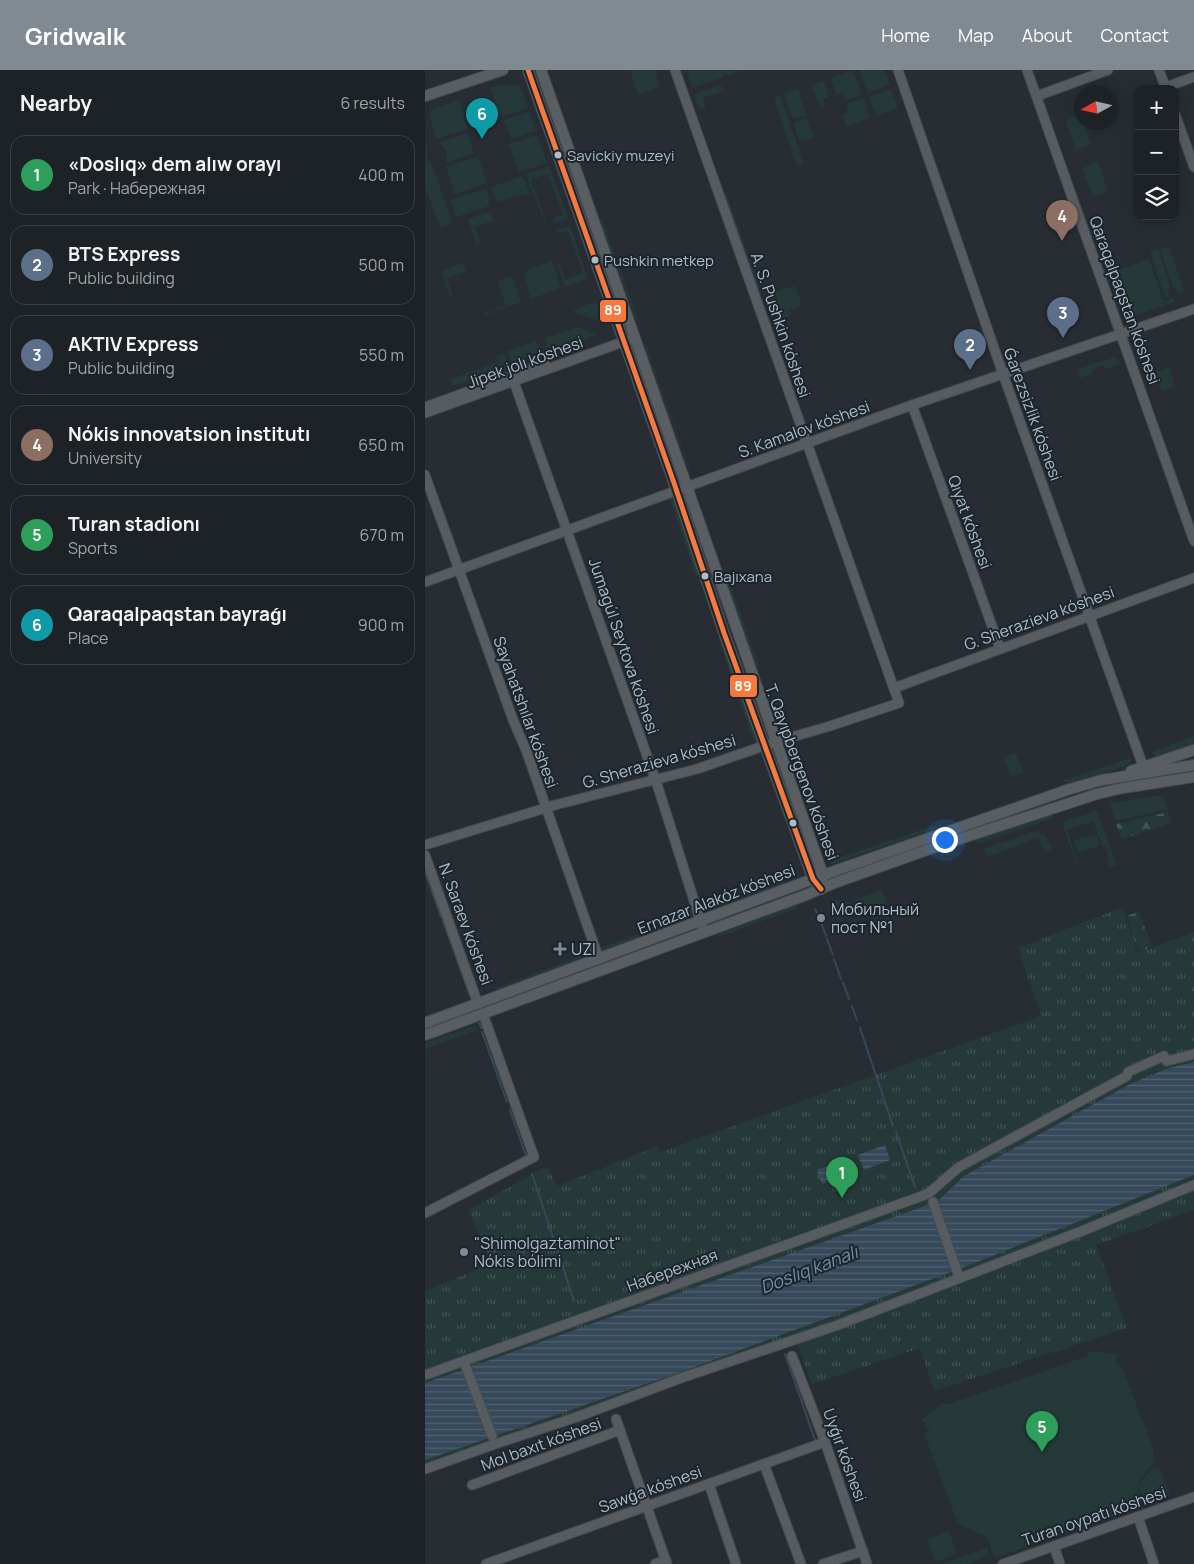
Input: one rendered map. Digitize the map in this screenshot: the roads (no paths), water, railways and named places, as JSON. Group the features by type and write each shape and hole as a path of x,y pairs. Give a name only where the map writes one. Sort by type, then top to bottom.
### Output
{"main road":[{"path":"425,96 503,70"},
{"name":"T. Qayıpbergenov kóshesi","path":"528,70 623,340 681,489 775,742 821,889"},
{"name":"T. Qayıpbergenov kóshesi","path":"541,70 633,336 765,746 813,862"},
{"path":"1102,780 1194,750"},
{"name":"Ernazar Alakóz kóshesi","path":"425,1023 599,959 821,889 999,820 1070,789 1102,780 1194,765"},
{"name":"Ernazar Alakóz kóshesi","path":"425,1035 483,1014 702,927 818,877 999,820 1123,788 1194,777"}],"street":[{"name":"A. S. Pushkin kóshesi","path":"675,70 899,703"},
{"name":"Ǵarezsizlik kóshesi","path":"898,70 1003,374 1143,766"},
{"name":"Qaraqalpaqstan kóshesi","path":"1027,70 1194,541"},
{"path":"1037,96 1108,70"},
{"path":"1159,70 1165,85"},
{"path":"1174,85 1194,77"},
{"path":"1179,125 1194,167"},
{"name":"S. Kamalov kóshesi","path":"425,582 912,405 1194,308"},
{"name":"Jipek jolı kóshesi","path":"425,413 514,382 633,336"},
{"name":"Jipek jolı kóshesi","path":"425,407 623,340"},
{"name":"Jumagúl Seytova kóshesi","path":"514,382 655,781 702,927"},
{"name":"Qıyat kóshesi","path":"912,405 1000,648"},
{"name":"Sayahatshılar kóshesi","path":"425,475 513,720 526,750 599,959"},
{"name":"G. Sherazieva kóshesi","path":"894,688 1194,578"},
{"name":"G. Sherazieva kóshesi","path":"425,844 545,808 703,767 899,703"},
{"path":"1143,766 1146,769 1156,771"},
{"name":"N. Saraev kóshesi","path":"425,854 478,1004"},
{"path":"425,1213 534,1157 483,1014"},
{"path":"958,1274 931,1198 959,1167 1127,1076 1128,1072 1164,1056 1167,1060 1194,1054"},
{"path":"425,1469 577,1418 681,1378 838,1325 1089,1228 1194,1185"},
{"name":"Набережная","path":"425,1376 931,1198"},
{"name":"Uyǵır kóshesi","path":"792,1356 825,1442 867,1564"},
{"path":"467,1368 492,1436"},
{"path":"616,1419 667,1562 655,1564"},
{"name":"Mol baxıt kóshesi","path":"472,1485 620,1430"},
{"name":"Sawǵa kóshesi","path":"486,1564 512,1560 646,1505 825,1442"},
{"path":"764,1464 801,1564"},
{"path":"709,1484 736,1564"},
{"name":"Turan oypatı kóshesi","path":"1003,1564 1194,1497"},
{"path":"1138,1517 1154,1564"},
{"path":"1054,1546 1060,1564"},
{"path":"823,1564 863,1551"}],"water":[{"name":"Doslıq kanalı","path":"1194,1062 1194,1175 962,1268 689,1369 425,1460 425,1383 922,1207 940,1199 964,1176 1130,1084 1169,1068"},
{"path":"885,1145 890,1160 864,1170 858,1155"},
{"path":"846,1160 851,1174 822,1184 817,1170"}],"waterway":[{"path":"425,872 441,917"},
{"path":"815,909 817,913"},
{"path":"819,917 826,936"},
{"path":"443,921 469,993"},
{"path":"827,939 833,955"},
{"path":"834,959 841,979"},
{"path":"843,982 849,999"},
{"path":"852,1006 857,1020"},
{"path":"479,1023 481,1028"},
{"path":"860,1028 893,1126"},
{"path":"482,1032 507,1102"},
{"path":"510,1110 526,1156"},
{"path":"896,1132 915,1187"},
{"path":"532,1174 574,1301"},
{"path":"785,1354 815,1440"}],"place":[{"name":"Qaraqalpaqstan bayraǵı","path":"482,139"},
{"name":"Savickiy muzeyi","path":"558,155"},
{"name":"Nókis innovatsion institutı","path":"1062,241"},
{"name":"Pushkin metkep","path":"595,260"},
{"name":"AKTIV Express","path":"1063,338"},
{"name":"BTS Express","path":"970,370"},
{"name":"Bajıxana","path":"705,576"},
{"name":"Мобильный пост №1","path":"821,918"},
{"name":"UZI","path":"560,949"},
{"name":"«Doslıq» dem alıw orayı","path":"842,1198"},
{"name":"\"Shimolgaztaminot\" Nókis bólimi","path":"464,1252"},
{"name":"Turan stadionı","path":"1042,1452"}]}
